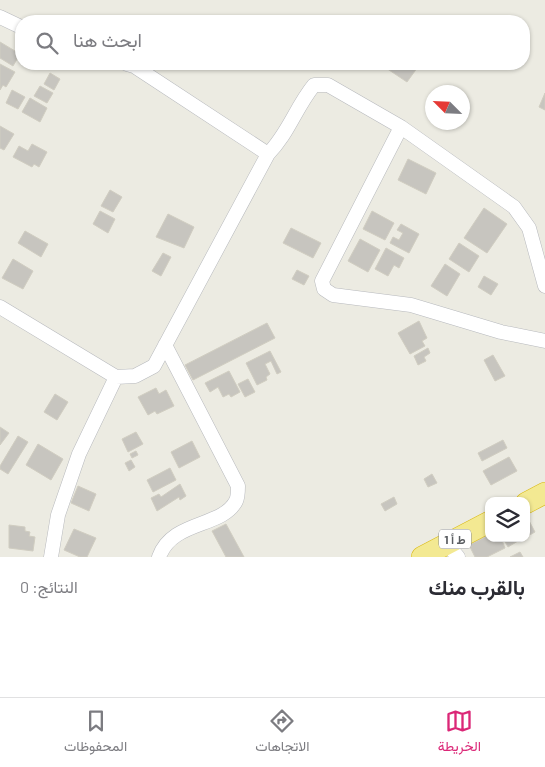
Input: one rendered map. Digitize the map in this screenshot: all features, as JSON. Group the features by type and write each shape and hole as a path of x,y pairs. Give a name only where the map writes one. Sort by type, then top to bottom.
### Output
{"highway":[{"path":"530,500 545,493"},
{"name":"ط أ 1","path":"422,557 453,550 485,525"}],"street":[{"path":"0,16 15,24"},
{"path":"140,70 268,154"},
{"path":"0,307 116,377 135,376 154,366 268,154 280,141 303,98 314,85 328,86 401,127 506,201 520,213 529,228 545,286"},
{"path":"401,127 322,281 324,289 333,295 411,305 501,332 545,341"},
{"path":"159,557 164,545 174,536 229,510 236,500 238,486 165,345"},
{"path":"50,557 58,515 79,454 116,377"}],"building":[{"path":"0,42 15,51 15,63 13,66 0,58"},
{"path":"0,64 15,72 6,87 3,85 0,90"},
{"path":"389,70 416,70 407,82"},
{"path":"50,73 60,79 54,90 44,84"},
{"path":"40,86 53,93 47,103 34,96"},
{"path":"12,90 25,97 18,109 6,103"},
{"path":"545,93 545,110 539,107"},
{"path":"30,98 47,108 40,122 22,112"},
{"path":"0,126 14,134 4,150 0,148"},
{"path":"32,144 47,152 39,167 34,164 32,167 13,157 19,146 28,151"},
{"path":"408,159 436,173 426,194 398,180"},
{"path":"110,190 122,197 113,212 101,206"},
{"path":"484,208 507,224 487,253 464,238"},
{"path":"100,211 115,219 108,233 93,224"},
{"path":"372,211 394,223 385,240 363,229"},
{"path":"168,214 194,227 184,248 156,237"},
{"path":"401,224 419,234 409,253 390,243 393,237 399,240 403,233 397,230"},
{"path":"291,228 321,243 313,258 283,243"},
{"path":"25,231 48,244 41,257 18,243"},
{"path":"360,239 380,250 368,272 348,261"},
{"path":"459,243 479,256 469,272 449,259"},
{"path":"386,248 404,258 399,268 394,265 388,276 375,269"},
{"path":"163,253 171,257 161,276 152,271"},
{"path":"13,259 33,271 23,289 2,278"},
{"path":"445,264 460,274 447,296 431,286"},
{"path":"297,270 309,276 304,285 292,279"},
{"path":"484,276 498,284 491,295 478,287"},
{"path":"419,321 427,338 422,341 425,346 410,354 398,333"},
{"path":"267,323 275,338 193,380 185,365"},
{"path":"428,348 430,353 424,357 426,361 418,365 414,356"},
{"path":"270,351 281,372 277,374 271,361 265,364 270,374 266,377 267,380 257,385 246,363"},
{"path":"493,355 505,376 495,381 484,360"},
{"path":"229,371 240,392 231,397 229,394 223,397 218,387 210,392 205,383"},
{"path":"248,379 255,392 245,397 238,384"},
{"path":"156,388 159,394 166,390 174,406 157,414 155,411 148,415 138,397"},
{"path":"55,394 68,402 57,420 44,412"},
{"path":"0,427 9,433 0,445"},
{"path":"136,432 143,444 128,452 122,439"},
{"path":"18,436 28,442 8,474 0,469 0,466"},
{"path":"503,440 507,448 482,461 478,453"},
{"path":"192,441 200,457 179,468 171,452"},
{"path":"38,444 63,459 51,480 26,465"},
{"path":"136,451 138,455 132,458 130,454"},
{"path":"509,457 517,471 491,485 483,471"},
{"path":"131,460 135,467 129,471 125,463"},
{"path":"170,468 176,480 153,492 147,480"},
{"path":"432,474 437,483 428,487 424,479"},
{"path":"180,484 186,496 180,500 179,497 157,511 151,498 159,494 161,497"},
{"path":"78,486 96,494 89,511 71,503"},
{"path":"394,497 397,504 385,511 381,504"},
{"path":"530,523 535,532 530,535"},
{"path":"226,524 244,557 226,557 212,531"},
{"path":"9,525 25,527 25,531 30,532 29,536 35,537 33,551 9,548"},
{"path":"74,529 96,538 87,557 80,557 64,550"},
{"path":"485,537 485,542 503,542 505,548 487,557 475,557 469,545"},
{"path":"505,542 516,542 508,547"},
{"path":"520,552 523,557 510,557"}]}
